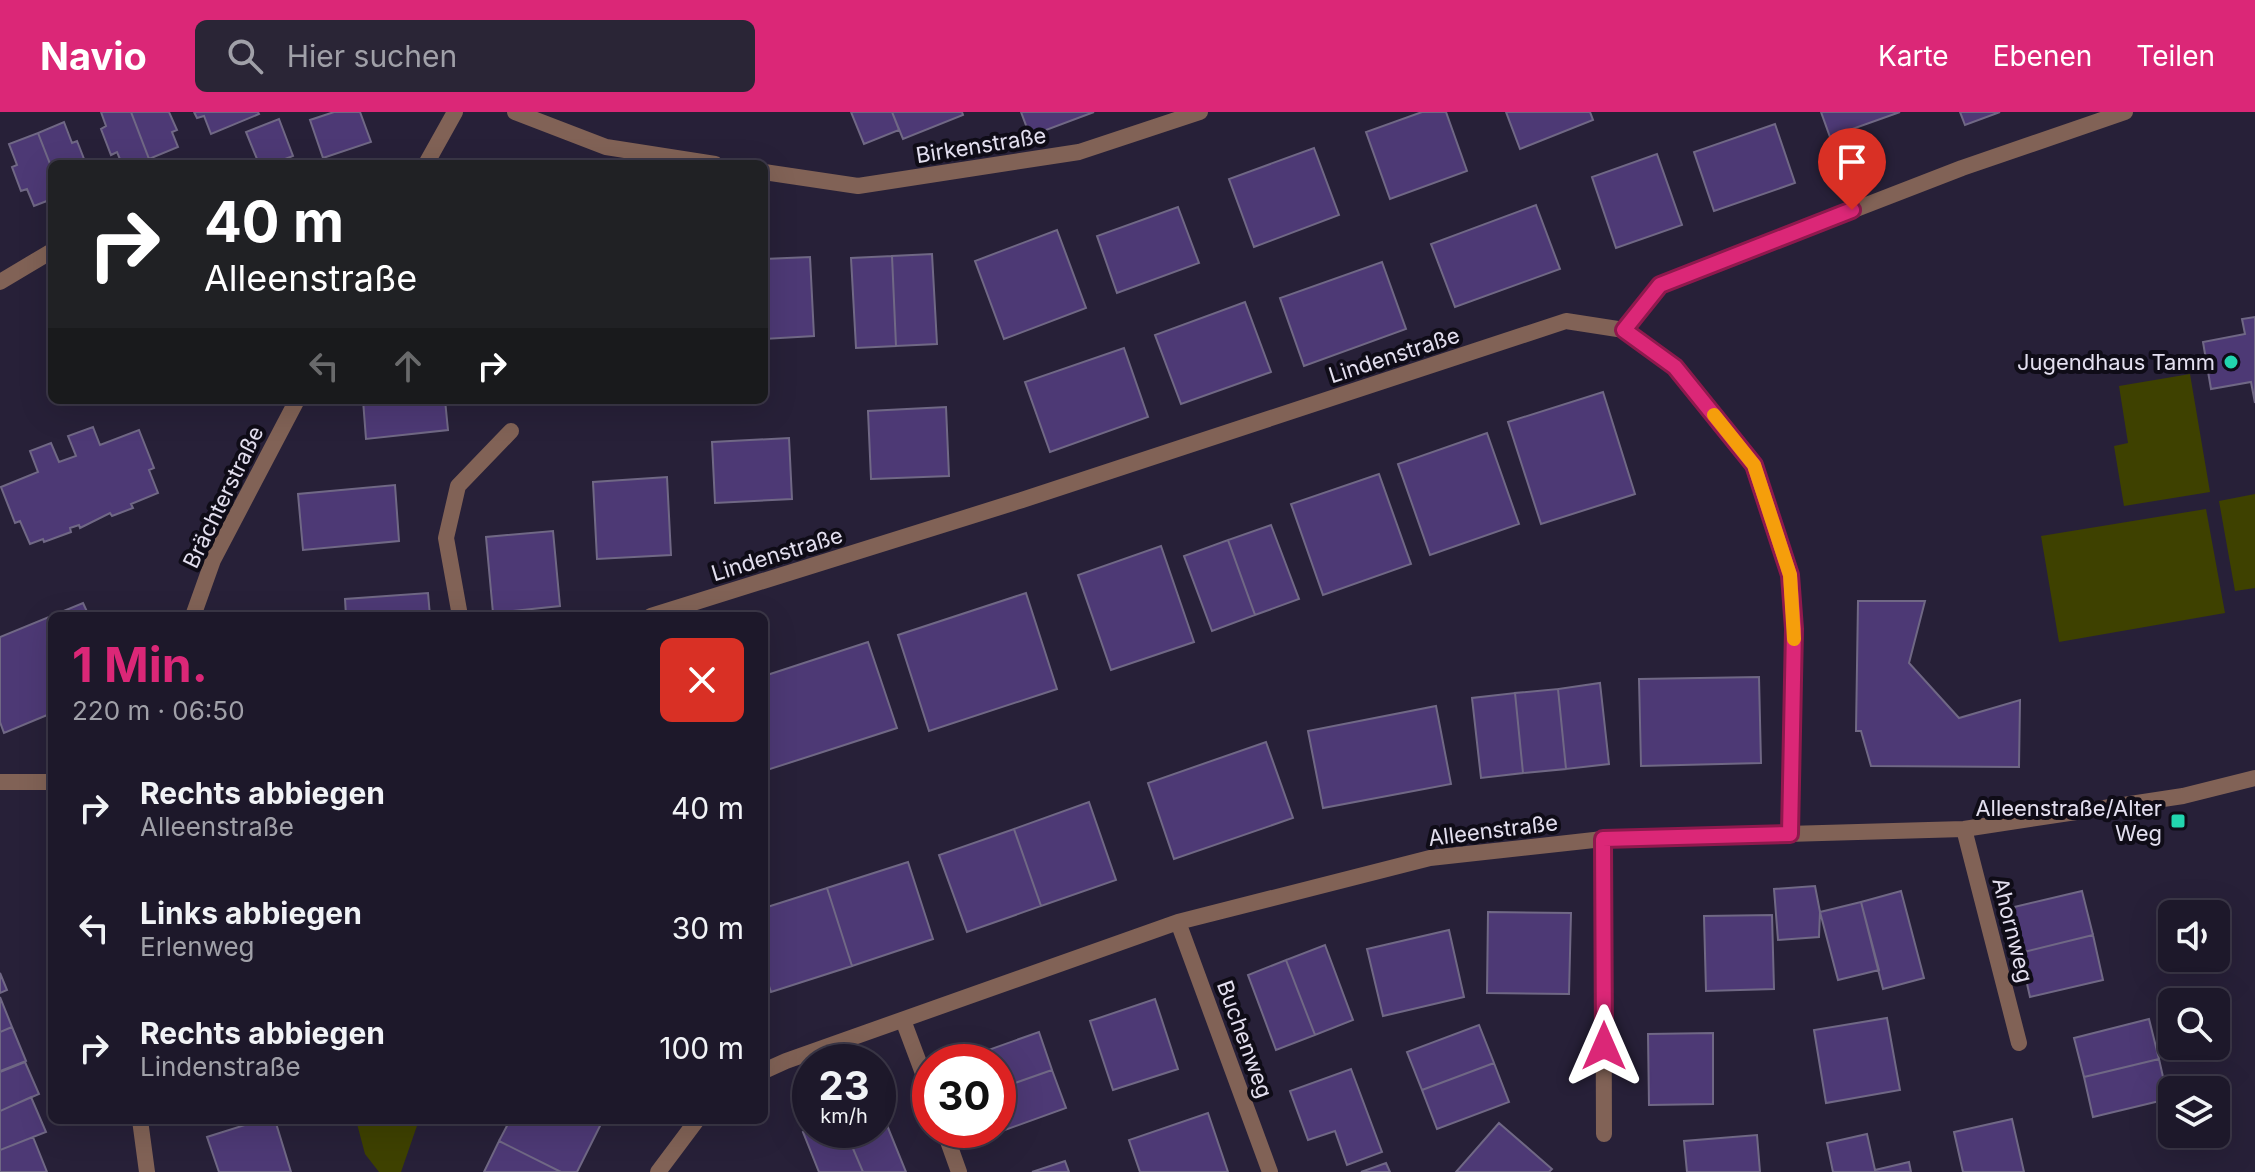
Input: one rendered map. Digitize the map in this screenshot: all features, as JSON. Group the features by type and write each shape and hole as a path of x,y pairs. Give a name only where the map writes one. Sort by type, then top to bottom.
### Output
{"street":[{"path":"428,160 455,112"},
{"path":"515,112 606,147 689,160"},
{"name":"Birkenstraße","path":"768,173 858,186 1079,152 1200,112"},
{"path":"1790,834 1794,629 1790,575 1754,465 1675,367 1624,330 1660,285 1962,168 2125,112"},
{"path":"0,282 48,253"},
{"name":"Lindenstraße","path":"664,612 1022,500 1566,321 1624,330"},
{"name":"Brächterstraße","path":"194,612 213,560 295,404"},
{"path":"459,612 446,538 458,486 511,431"},
{"name":"Alleenstraße","path":"768,1069 1178,922 1430,858 1603,839 1964,829 2183,796 2255,778"},
{"path":"0,782 48,782"},
{"name":"Ahornweg","path":"1964,829 2019,1043"},
{"path":"1603,839 1604,1134"},
{"name":"Buchenweg","path":"1178,922 1270,1172"},
{"path":"903,1020 912,1044"},
{"path":"141,1124 147,1172"},
{"path":"658,1172 694,1124"},
{"path":"950,1148 959,1172"}],"shaded area":[{"path":"2190,374 2210,492 2124,506 2114,446 2128,443 2119,386"},
{"path":"2255,494 2255,588 2235,591 2219,501"},
{"path":"2206,509 2225,613 2059,642 2041,536"},
{"path":"357,1124 418,1124 401,1172 379,1172 365,1154"}],"building":[{"path":"101,112 131,112 149,159 120,160 117,152 111,155 101,129 106,126"},
{"path":"131,112 169,112 177,130 172,132 178,147 149,159"},
{"path":"194,112 259,114 211,134 204,116 197,118"},
{"path":"334,112 360,112 371,142 323,158 310,120"},
{"path":"851,112 892,112 899,130 864,144"},
{"path":"892,112 962,112 963,115 903,139"},
{"path":"1021,112 1094,112 1030,136"},
{"path":"1422,112 1446,112 1467,171 1390,199 1366,132"},
{"path":"1506,112 1590,112 1593,120 1520,149"},
{"path":"1821,112 1900,112 1830,137"},
{"path":"1960,112 2000,112 1965,125"},
{"path":"279,119 293,156 282,160 257,160 246,132"},
{"path":"64,122 72,143 77,141 84,160 48,160 38,133"},
{"path":"1775,124 1795,183 1714,211 1694,152"},
{"path":"38,133 48,160 48,201 34,206 27,189 21,191 12,167 17,165 9,144"},
{"path":"1314,148 1339,215 1254,247 1229,179"},
{"path":"1657,154 1682,225 1616,248 1592,177"},
{"path":"1536,205 1560,269 1455,307 1431,244"},
{"path":"1178,207 1199,263 1117,293 1097,236"},
{"path":"1057,230 1086,308 1004,339 975,261"},
{"path":"932,254 937,344 896,346 892,256"},
{"path":"892,256 896,346 856,348 851,258"},
{"path":"810,257 814,336 768,339 768,259"},
{"path":"1382,262 1406,329 1304,366 1280,298"},
{"path":"1245,302 1271,372 1181,404 1155,335"},
{"name":"Jugendhaus Tamm","path":"2255,317 2255,403 2251,382 2211,389 2203,342 2245,334 2242,319"},
{"path":"1124,348 1148,417 1050,452 1025,382"},
{"path":"1603,392 1635,494 1541,524 1508,422"},
{"path":"363,404 445,404 448,430 366,439"},
{"path":"946,407 949,476 871,479 868,411"},
{"path":"93,427 100,445 139,430 154,468 149,470 158,493 131,504 133,508 112,516 110,513 80,528 79,525 70,528 71,532 30,544 20,521 15,523 1,487 38,472 30,451 51,443 59,462 76,456 68,436"},
{"path":"1487,433 1519,524 1430,555 1398,464"},
{"path":"789,438 792,499 715,503 712,442"},
{"path":"1379,474 1411,564 1323,595 1291,504"},
{"path":"667,477 671,555 597,559 593,482"},
{"path":"395,485 399,541 303,550 298,494"},
{"path":"1271,525 1299,599 1255,615 1228,540"},
{"path":"553,531 560,606 493,612 486,537"},
{"path":"1228,540 1255,615 1212,631 1184,556"},
{"path":"1161,546 1194,642 1111,670 1078,575"},
{"path":"428,593 430,612 346,612 345,599"},
{"path":"1026,593 1057,689 929,731 898,635"},
{"path":"1858,601 1925,601 1909,663 1959,718 2020,700 2019,767 1871,766 1861,731 1856,731"},
{"path":"83,603 87,612 61,612"},
{"path":"48,617 48,715 4,733 0,722 0,637"},
{"path":"868,642 897,728 768,770 768,675"},
{"path":"1759,677 1761,763 1641,766 1639,679"},
{"path":"1600,683 1609,764 1566,769 1558,689"},
{"path":"1558,689 1566,769 1523,773 1515,693"},
{"path":"1515,693 1523,773 1481,778 1472,698"},
{"path":"1436,706 1451,784 1323,808 1308,731"},
{"path":"1266,742 1293,818 1174,859 1148,783"},
{"path":"1089,802 1116,880 1041,906 1014,829"},
{"path":"1014,829 1041,906 967,932 939,855"},
{"path":"908,862 933,939 852,966 827,888"},
{"path":"1815,886 1820,912 1819,937 1778,940 1774,889"},
{"path":"827,888 852,966 771,992 768,983 768,907"},
{"path":"1901,891 1924,978 1883,989 1861,902"},
{"path":"2082,891 2093,935 2020,953 2010,908"},
{"path":"1861,902 1879,970 1838,980 1820,912"},
{"path":"1488,912 1571,913 1569,994 1487,993"},
{"path":"1772,915 1774,989 1706,991 1704,916"},
{"path":"1449,930 1464,997 1383,1016 1367,949"},
{"path":"2093,935 2103,980 2030,997 2020,953"},
{"path":"1325,945 1353,1020 1315,1035 1286,960"},
{"path":"1286,960 1315,1035 1276,1050 1248,975"},
{"path":"0,973 7,990 0,993"},
{"path":"0,997 12,1027 0,1032"},
{"path":"1155,999 1178,1069 1113,1090 1090,1021"},
{"path":"1887,1018 1900,1090 1826,1103 1814,1030"},
{"path":"2149,1019 2158,1059 2084,1077 2074,1038"},
{"path":"1479,1025 1494,1063 1422,1090 1407,1052"},
{"path":"12,1027 26,1061 0,1071 0,1032"},
{"path":"1039,1032 1052,1070 1016,1083 1016,1044 1005,1044"},
{"path":"1713,1033 1713,1104 1649,1105 1648,1034"},
{"path":"2158,1059 2163,1076 2158,1076 2158,1101 2093,1117 2084,1077"},
{"path":"25,1062 39,1094 0,1111 0,1072"},
{"path":"1494,1063 1509,1102 1437,1129 1422,1090"},
{"path":"1351,1069 1382,1152 1347,1165 1335,1131 1308,1140 1290,1091"},
{"path":"1052,1070 1066,1108 1016,1126 1016,1083"},
{"path":"31,1097 46,1132 0,1150 0,1111"},
{"path":"1208,1113 1228,1172 1140,1172 1129,1140"},
{"path":"2012,1119 2024,1172 1963,1172 1954,1132"},
{"path":"1499,1123 1552,1169 1549,1172 1456,1172"},
{"path":"248,1124 276,1124 291,1172 219,1172 207,1137"},
{"path":"508,1124 601,1124 577,1172 561,1172 499,1141"},
{"path":"1867,1134 1875,1170 1909,1162 1911,1172 1833,1172 1827,1143"},
{"path":"1757,1135 1760,1172 1687,1172 1684,1141"},
{"path":"33,1137 47,1172 0,1172 0,1150"},
{"path":"499,1141 561,1172 484,1172"},
{"path":"896,1147 906,1172 863,1172 853,1148"},
{"path":"809,1148 853,1148 863,1172 819,1172"},
{"path":"1065,1161 1069,1172 1032,1172"},
{"path":"1386,1163 1390,1172 1361,1172"}],"slow traffic":[{"path":"1714,415 1754,465 1790,575 1794,639"}],"place":[{"name":"Jugendhaus Tamm","path":"2231,362"},
{"name":"Alleenstraße/Alter Weg","path":"2178,821"}],"route":[{"path":"1604,1046 1603,839 1790,834 1794,629 1790,575 1754,465 1675,367 1624,330 1660,285 1852,210"}]}
